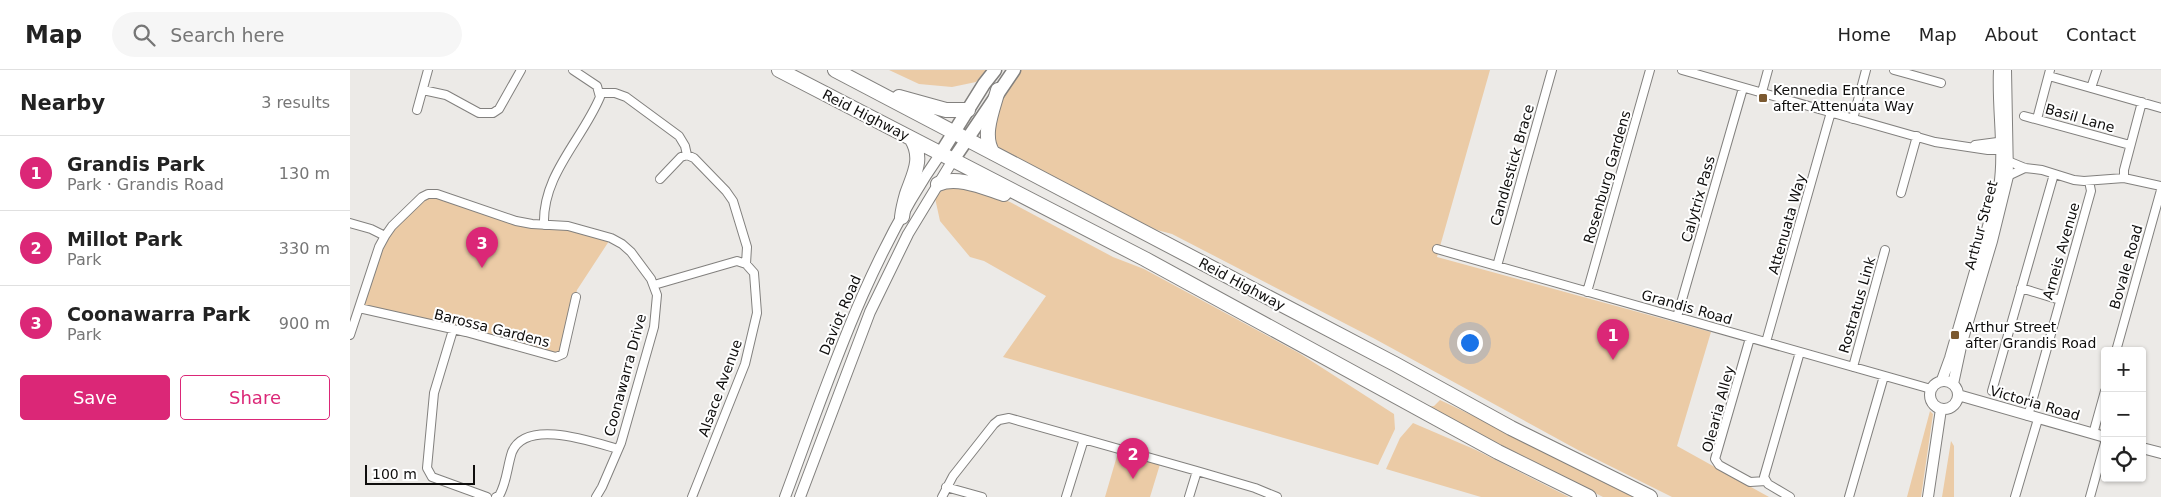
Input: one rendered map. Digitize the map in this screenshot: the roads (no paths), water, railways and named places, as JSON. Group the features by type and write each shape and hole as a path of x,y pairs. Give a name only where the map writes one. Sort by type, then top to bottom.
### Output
{"highway":[{"name":"Reid Highway","path":"779,70 1145,259 1440,420 1589,497"},
{"name":"Reid Highway","path":"835,70 959,137 993,153 1394,364 1453,397 1650,497"},
{"path":"848,70 894,95 913,102 946,110 968,110"},
{"path":"993,153 988,144 988,133 998,90"},
{"path":"902,217 918,157 918,150 911,138"},
{"path":"938,184 944,181 960,182 1032,201"}],"main road":[{"path":"959,137 968,110 995,70"},
{"path":"947,156 959,137 1014,70"}],"street":[{"path":"417,110 428,70"},
{"path":"423,90 446,95 479,113 493,113 499,109 521,70"},
{"path":"544,225 544,213 554,175 598,101 600,93 592,81 573,70"},
{"name":"Candlestick Brace","path":"1497,266 1552,70"},
{"name":"Rosenburg Gardens","path":"1587,292 1650,70"},
{"path":"1682,70 1853,119 1963,147 2003,145"},
{"path":"1762,92 1768,70"},
{"path":"1853,119 1866,70"},
{"path":"1894,70 1941,83"},
{"name":"Arthur Street","path":"1953,384 1962,342 1994,233 2008,176 2008,161 2003,145 1999,70"},
{"name":"Arthur Street","path":"1942,380 1999,188 2002,165 2006,70"},
{"path":"2091,88 2097,70"},
{"path":"2036,119 2050,73 2091,88 2161,108"},
{"name":"Calytrix Pass","path":"1677,317 1743,88"},
{"path":"600,93 615,93 626,97 679,136 685,146 687,155 681,157 660,179"},
{"path":"2124,178 2124,170 2142,102"},
{"name":"Attenuata Way","path":"1766,342 1831,112"},
{"name":"Basil Lane","path":"2024,116 2130,145"},
{"path":"1901,193 1917,136"},
{"name":"Alsace Avenue","path":"687,155 694,158 726,190 733,201 747,247 746,264 754,273 757,313 746,364 692,497"},
{"name":"Daviot Road","path":"800,497 870,312 908,234 938,184 947,156"},
{"name":"Daviot Road","path":"785,497 842,342 873,271 902,217 947,156"},
{"path":"2008,161 2025,168 2074,180 2089,181 2124,178 2161,188"},
{"path":"2008,176 2025,168"},
{"path":"1992,391 2054,174"},
{"name":"Arneis Avenue","path":"2015,497 2060,300 2091,191 2089,181"},
{"name":"Bovale Road","path":"2117,347 2161,188"},
{"path":"350,336 379,247 385,236 392,226 422,197 428,194 462,202 516,221 568,226 611,238 631,252 654,285 737,261 746,264"},
{"path":"350,223 371,229 385,236"},
{"name":"Grandis Road","path":"1438,249 1931,389"},
{"name":"Rostratus Link","path":"1853,367 1885,250"},
{"name":"Coonawarra Drive","path":"596,497 618,449 654,327 657,295 654,285"},
{"path":"2021,288 2060,300"},
{"name":"Barossa Gardens","path":"359,308 466,332 556,357 563,354 576,297"},
{"path":"454,330 434,393 427,468 432,476 487,497"},
{"name":"Olearia Alley","path":"1750,338 1715,459 1719,465 1750,482 1766,481"},
{"path":"1790,497 1768,484 1764,477 1800,352"},
{"path":"1850,497 1884,376"},
{"path":"1942,380 1953,384 1958,395 1953,406 1941,409 1932,404 1930,399 1931,389 1935,383 1942,380"},
{"path":"2093,434 2105,392"},
{"name":"Victoria Road","path":"1958,395 2102,437"},
{"path":"1928,497 1941,409"},
{"path":"942,497 946,487 994,424 1009,418 1256,488 1277,497"},
{"path":"496,497 499,496 504,488 513,451 522,438 531,435 571,436 618,449"},
{"path":"1066,497 1084,439"},
{"path":"2146,449 2161,453"},
{"path":"2090,497 2101,457"},
{"path":"1189,497 1197,471"},
{"path":"946,487 982,497"}],"place":[{"name":"Kennedia Entrance after Attenuata Way","path":"1763,98"},
{"name":"Coonawarra Park","path":"482,268"},
{"name":"Arthur Street after Grandis Road","path":"1955,335"},
{"name":"Grandis Park","path":"1613,360"},
{"name":"Millot Park","path":"1133,479"}]}
